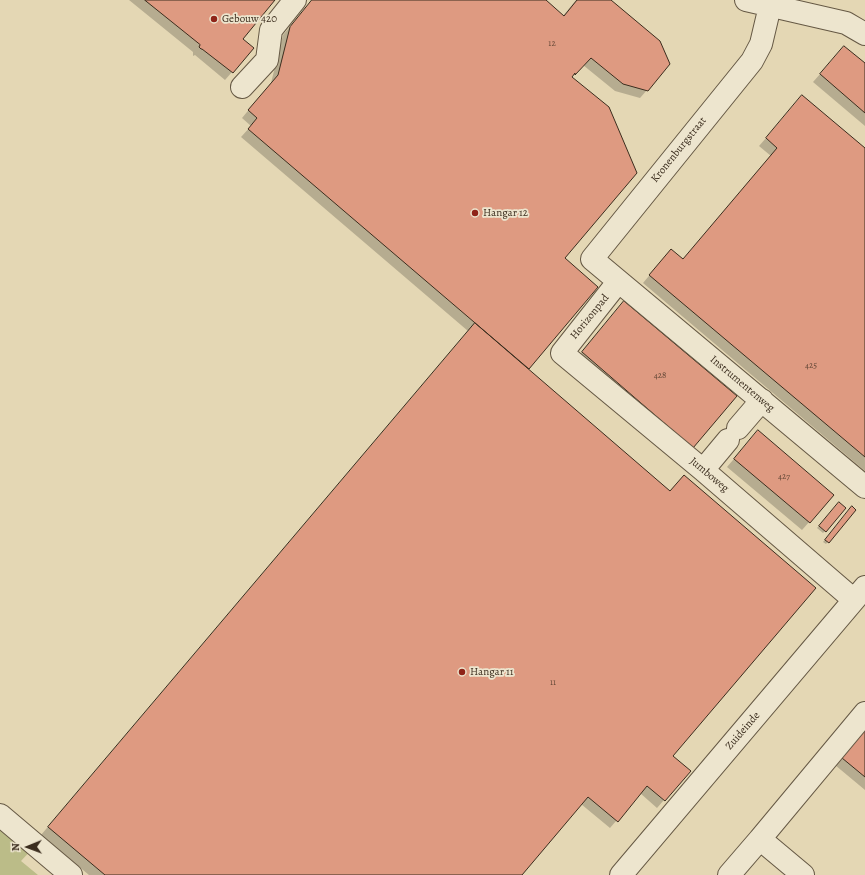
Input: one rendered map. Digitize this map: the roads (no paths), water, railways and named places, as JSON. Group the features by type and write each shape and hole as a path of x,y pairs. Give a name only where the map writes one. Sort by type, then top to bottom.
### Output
{"street":[{"path":"242,86 267,60 271,30 295,0"},
{"path":"746,0 846,23 865,34"},
{"name":"Kronenburgstraat","path":"618,282 592,259 752,61 761,44 770,6"},
{"name":"Horizonpad","path":"562,353 618,282"},
{"name":"Instrumentenweg","path":"618,282 762,400 865,488"},
{"name":"Jumboweg","path":"562,353 704,470 860,594"},
{"path":"704,470 762,400"},
{"name":"Zuideinde","path":"621,875 860,594"},
{"path":"729,875 865,713"},
{"path":"0,815 71,875"},
{"path":"760,839 803,875"}],"place":[{"name":"Gebouw 420","path":"214,19"},
{"name":"Hangar 12","path":"475,213"},
{"name":"Hangar 11","path":"462,672"}]}
